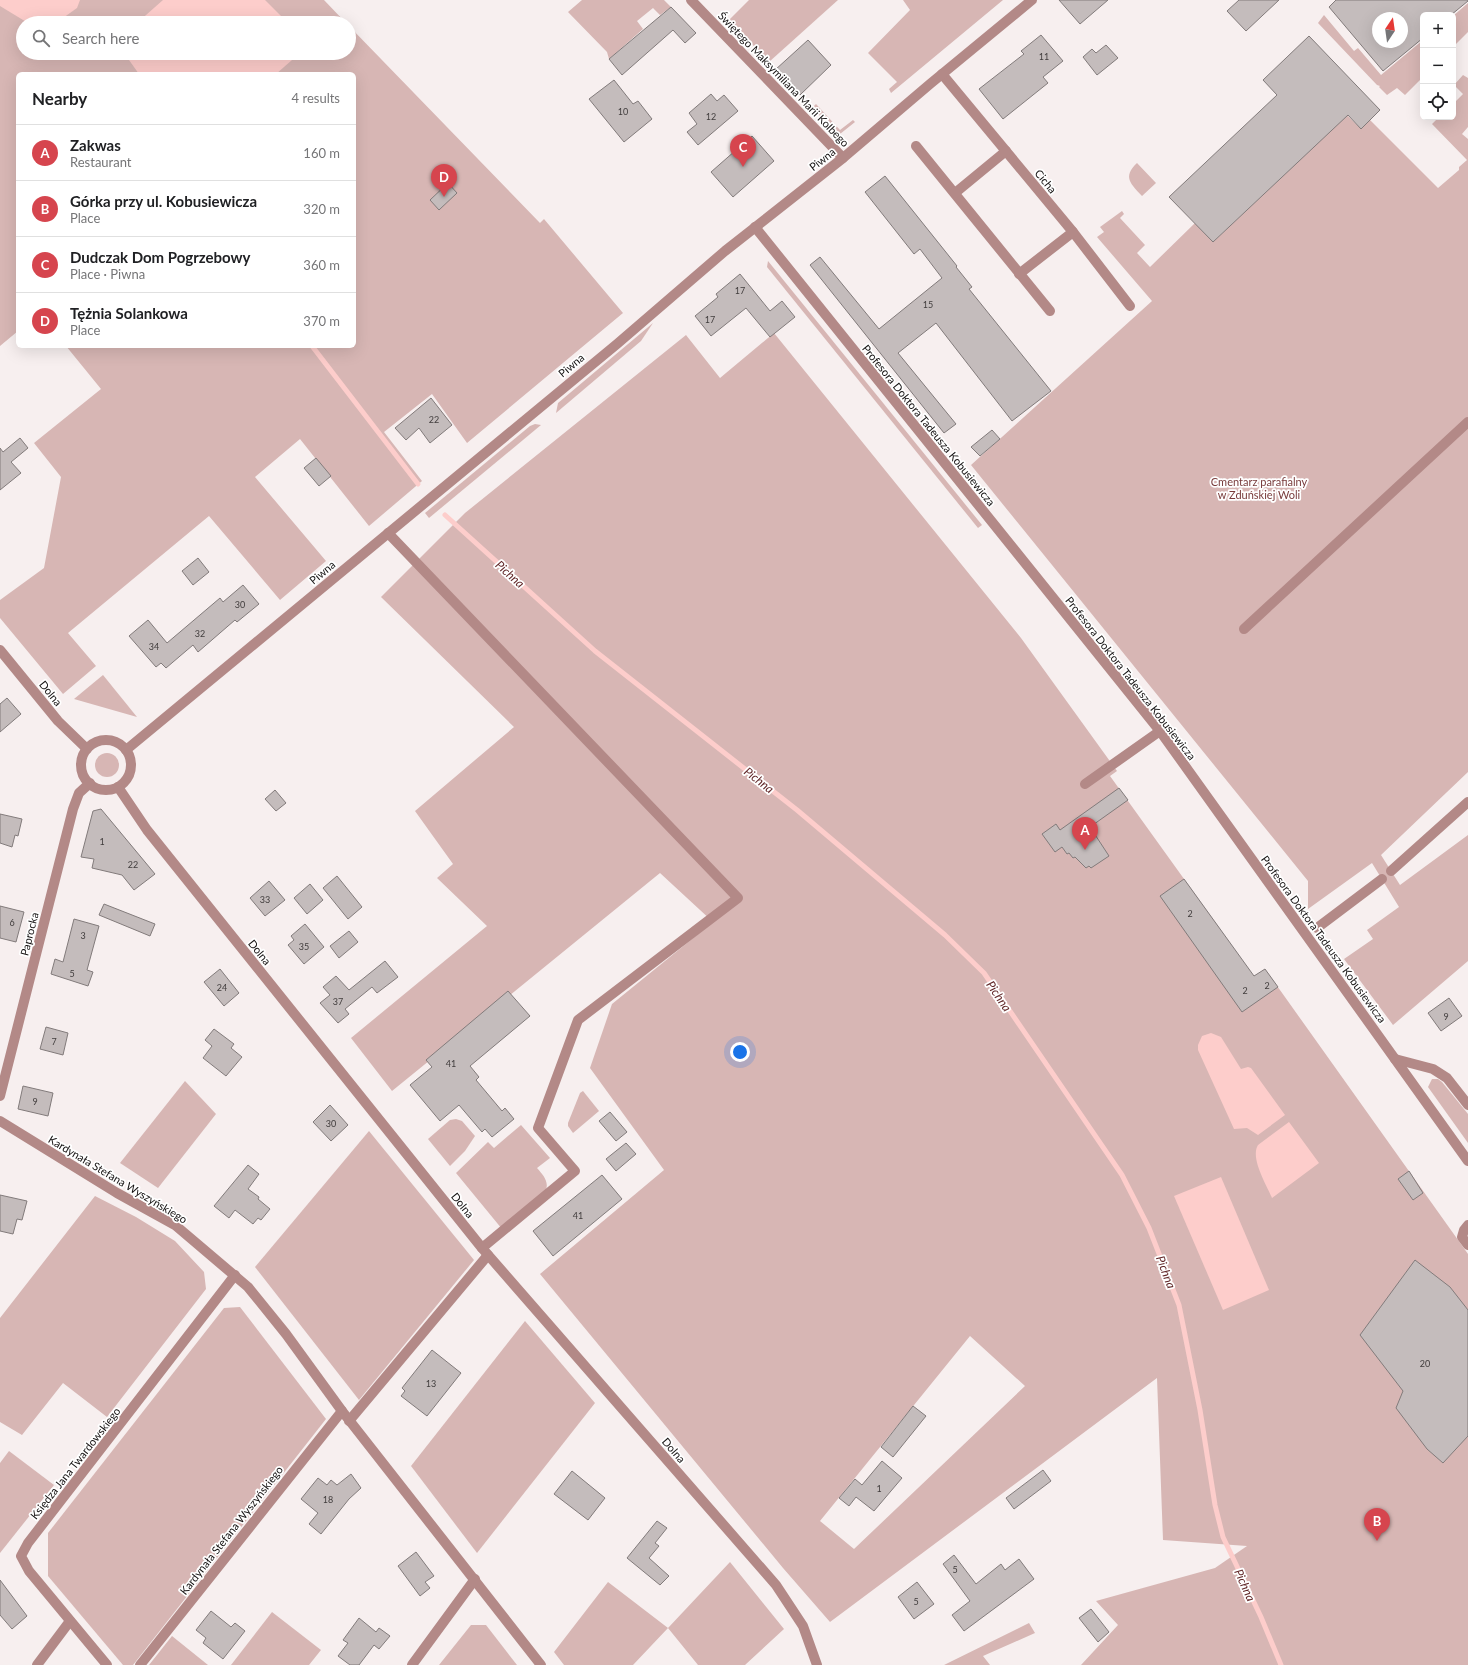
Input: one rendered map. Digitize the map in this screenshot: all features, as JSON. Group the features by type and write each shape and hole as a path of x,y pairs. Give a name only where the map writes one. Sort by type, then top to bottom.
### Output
{"street":[{"name":"Świętego Maksymiliana Marii Kolbego","path":"691,0 843,158"},
{"name":"Piwna","path":"126,750 755,226 843,158 1032,0"},
{"name":"Cicha","path":"942,74 1073,232 1130,306"},
{"path":"916,146 1050,311"},
{"path":"955,193 1006,151"},
{"name":"Profesora Doktora Tadeusza Kobusiewicza","path":"755,226 1160,731 1468,1161"},
{"path":"1019,274 1073,232"},
{"path":"1244,629 1468,422"},
{"path":"349,1420 485,1252 575,1171 538,1128 578,1020 738,898 388,533"},
{"name":"Dolna","path":"0,650 58,721 87,749"},
{"path":"1085,784 1160,731"},
{"path":"107,740 114,741 126,750 130,758 130,770 125,782 118,787 103,790 90,783 83,773 82,767 82,761 87,749 99,741 107,740"},
{"name":"Paprocka","path":"0,1096 73,809 80,793 90,783"},
{"name":"Dolna","path":"118,787 147,830 485,1252 776,1585 803,1626 817,1665"},
{"path":"1391,871 1468,802"},
{"path":"1317,928 1382,879"},
{"path":"1395,1059 1433,1069 1447,1078 1468,1105"},
{"name":"Kardynała Stefana Wyszyńskiego","path":"0,1121 117,1193 176,1225 248,1287 286,1334 342,1411 541,1665"},
{"path":"1468,1225 1464,1230 1462,1237 1468,1245"},
{"name":"Księdza Jana Twardowskiego","path":"107,1665 29,1571 21,1556 28,1543 235,1275"},
{"name":"Kardynała Stefana Wyszyńskiego","path":"140,1665 342,1411"},
{"path":"412,1665 475,1579"},
{"path":"37,1665 70,1621"}],"green space":[{"path":"0,0 324,0 339,16 16,16 16,60 356,60 356,33 540,223 544,219 623,313 467,443 432,394 384,432 422,481 369,526 300,439 255,477 326,561 280,600 209,516 68,633 96,666 63,694 0,618 0,600 44,568 61,477 34,443 101,389 68,348 356,348 356,72 16,72 16,333 0,346"},
{"path":"582,0 664,0 671,7 660,15 653,8 637,21 643,29 609,59 607,52 568,12"},
{"path":"749,0 838,0 769,62 729,20"},
{"path":"903,0 1003,0 891,93 889,89 897,82 868,53 910,10"},
{"path":"1468,3 1468,32 1456,44 1456,13"},
{"path":"1324,15 1354,51 1358,48 1381,75 1420,42 1420,80 1405,95 1397,88 1387,95 1318,23"},
{"name":"Cmentarz parafialny w Zduńskiej Woli","path":"1463,75 1468,78 1468,127 1462,134 1468,139 1468,772 1381,855 1400,885 1468,835 1468,961 1393,1025 1344,959 1373,939 1367,930 1399,907 1372,863 1308,909 1308,881 971,465 1152,301 1097,237 1104,232 1100,227 1122,211 1124,214 1120,218 1145,245 1137,253 1150,267 1195,223 1213,242 1347,115 1361,129 1370,120 1438,188 1459,170 1459,167 1467,160 1432,124 1436,120 1456,120 1456,101 1463,94 1456,87 1456,83"},
{"path":"816,104 840,130 853,120 855,122 840,134 836,133 812,108"},
{"path":"1137,163 1156,183 1142,196 1134,188 1129,176 1132,168"},
{"path":"768,261 982,525 978,528 767,267"},
{"path":"653,323 641,341 556,413 558,403"},
{"path":"774,333 1021,638 1117,771 1110,776 1220,929 1236,989 1265,969 1468,1254 1468,1665 1081,1665 1118,1625 1096,1601 1215,1568 1247,1546 1163,1540 1157,1378 830,1622 783,1568 540,1274 664,1170 590,1068 612,1004 713,922 660,873 392,1091 351,1038 487,926 437,878 453,864 415,811 514,727 381,597 465,513 686,335 720,378","holes":["970,1336 1025,1386 854,1549 820,1521"]},
{"path":"535,424 541,425 429,518 425,513 530,426"},
{"path":"103,675 137,717 74,699"},
{"path":"107,753 112,754 118,760 118,770 112,776 107,777 102,776 96,770 95,765 96,760 102,754"},
{"path":"1432,1079 1438,1079 1442,1082 1468,1114 1468,1143 1428,1087"},
{"path":"185,1081 216,1114 158,1188 120,1163"},
{"path":"583,1091 599,1111 573,1133 568,1126 568,1123 580,1093"},
{"path":"456,1119 462,1121 475,1136 465,1151 450,1166 428,1139 450,1120"},
{"path":"521,1125 550,1158 537,1168 545,1178 547,1187 546,1190 502,1229 456,1173 488,1142 494,1148"},
{"path":"369,1131 474,1260 359,1400 255,1267"},
{"path":"95,1196 136,1217 175,1241 204,1272 206,1289 107,1417 63,1383 22,1435 0,1422 0,1318"},
{"path":"240,1307 326,1419 133,1665 123,1665 48,1576 48,1533 224,1308"},
{"path":"525,1321 595,1403 477,1553 411,1466"},
{"path":"9,1451 54,1485 0,1553 0,1463"},
{"path":"730,1562 784,1629 745,1665 698,1665 668,1628"},
{"path":"608,1582 668,1628 633,1665 564,1665 554,1652"},
{"path":"272,1612 321,1650 309,1665 231,1665"},
{"path":"1029,1623 1035,1633 983,1656 990,1665 944,1665"},
{"path":"471,1625 486,1625 517,1665 439,1665"},
{"path":"172,1636 208,1665 149,1665"}],"shaded area":[{"path":"0,0 80,0 77,8 66,16 16,16 0,6"},
{"path":"163,0 265,0 281,16 145,16"},
{"path":"129,60 292,60 278,72 138,72"},
{"path":"1211,1033 1221,1037 1241,1069 1248,1067 1251,1068 1285,1115 1258,1135 1247,1128 1234,1129 1198,1050 1198,1045 1202,1036"},
{"path":"1289,1122 1319,1163 1272,1198 1257,1164 1256,1150 1258,1145"},
{"path":"1221,1177 1269,1290 1223,1310 1174,1196"}],"building":[{"path":"1059,0 1108,0 1080,24"},
{"path":"1239,0 1279,0 1246,31 1227,11"},
{"path":"1336,0 1468,0 1455,12 1420,12 1420,40 1383,71 1329,7"},
{"path":"671,7 696,33 685,43 673,30 622,75 609,59"},
{"path":"1041,35 1063,61 1043,77 1048,83 1003,119 979,89 1024,54 1021,51"},
{"path":"1309,36 1380,110 1361,129 1348,115 1213,242 1169,197 1277,95 1263,80"},
{"path":"808,40 831,65 800,95 775,70"},
{"path":"1106,45 1118,58 1097,75 1083,57 1092,49 1096,53"},
{"path":"614,80 633,104 638,101 652,119 624,142 589,99"},
{"path":"711,94 717,101 724,95 738,111 698,145 687,132 697,124 689,113"},
{"path":"752,136 774,161 733,197 711,172"},
{"path":"885,176 957,266 956,267 972,287 969,289 1051,391 1012,421 936,323 898,353 956,424 944,433 810,265 820,257 879,329 942,278 920,249 914,254 865,192"},
{"path":"448,183 457,193 439,210 430,200"},
{"path":"740,274 770,311 782,301 795,317 770,337 746,308 711,336 695,316 718,297 716,294"},
{"path":"431,398 452,425 430,443 419,428 406,440 395,428"},
{"path":"992,430 1000,439 980,456 971,447"},
{"path":"20,438 28,448 11,462 21,473 0,490 0,448 3,452"},
{"path":"316,458 331,476 319,486 304,468"},
{"path":"198,558 209,572 193,585 182,571"},
{"path":"243,585 259,604 237,622 235,620 198,652 193,645 166,668 161,663 156,667 129,636 148,620 167,643 220,598 223,602"},
{"path":"7,698 21,714 0,732 0,704"},
{"path":"1119,788 1128,800 1090,827 1109,856 1091,868 1089,866 1086,868 1075,857 1073,858 1069,853 1067,854 1062,847 1055,852 1042,834 1056,824 1060,830"},
{"path":"275,790 286,803 276,811 265,799"},
{"path":"101,809 155,874 134,890 122,875 92,868 94,859 81,857 93,811"},
{"path":"0,814 22,819 18,836 15,835 12,847 0,843"},
{"path":"337,876 362,907 348,919 323,888"},
{"path":"1184,879 1254,976 1265,969 1278,987 1242,1012 1160,896"},
{"path":"269,881 285,900 265,916 250,898"},
{"path":"310,884 323,900 307,914 294,898"},
{"path":"104,904 155,924 150,936 99,915"},
{"path":"0,906 24,912 16,942 0,938"},
{"path":"74,919 99,926 87,970 93,972 88,986 51,974 55,959 63,962"},
{"path":"305,924 324,947 304,964 288,945 294,940 291,936"},
{"path":"349,931 358,942 339,958 330,946"},
{"path":"385,961 398,977 377,993 372,987 345,1009 349,1014 338,1023 320,1003 330,995 323,987 336,976 349,990"},
{"path":"220,969 239,993 224,1006 204,982"},
{"path":"508,991 530,1016 470,1066 479,1077 476,1080 502,1111 505,1108 514,1119 492,1137 485,1129 482,1132 459,1105 440,1121 410,1085 432,1067 426,1060"},
{"path":"1449,998 1462,1016 1441,1031 1428,1013"},
{"path":"46,1027 68,1033 63,1055 40,1049"},
{"path":"214,1029 234,1044 231,1048 242,1057 226,1076 203,1058 212,1046 205,1040"},
{"path":"23,1086 53,1093 48,1116 18,1109"},
{"path":"330,1105 348,1125 331,1141 313,1122"},
{"path":"610,1112 627,1132 616,1141 599,1121"},
{"path":"626,1143 636,1154 616,1171 606,1159"},
{"path":"248,1165 259,1174 248,1189 259,1197 258,1199 270,1209 261,1220 258,1218 253,1224 235,1210 229,1218 214,1206"},
{"path":"1409,1171 1423,1193 1413,1200 1398,1179"},
{"path":"602,1175 622,1199 553,1256 533,1231"},
{"path":"0,1195 27,1201 22,1220 17,1219 13,1234 0,1231"},
{"path":"1415,1260 1450,1287 1468,1310 1468,1436 1443,1463 1427,1449 1396,1408 1403,1391 1360,1335"},
{"path":"432,1350 461,1373 427,1416 401,1396 405,1391 402,1388"},
{"path":"913,1406 926,1416 893,1457 881,1447"},
{"path":"882,1461 902,1478 874,1511 856,1497 849,1506 839,1498 855,1479 862,1485"},
{"path":"1043,1470 1051,1481 1014,1509 1006,1498"},
{"path":"572,1471 605,1498 588,1520 554,1494"},
{"path":"351,1474 361,1488 349,1499 321,1534 309,1524 318,1513 301,1499 318,1478 327,1485 331,1480 337,1485"},
{"path":"657,1521 667,1528 655,1543 659,1546 649,1558 669,1576 660,1585 627,1558"},
{"path":"416,1552 434,1576 425,1582 430,1588 420,1596 398,1566"},
{"path":"954,1555 976,1584 1001,1564 1005,1570 1019,1559 1034,1579 964,1631 952,1615 970,1601 943,1564"},
{"path":"0,1580 27,1616 12,1629 0,1615"},
{"path":"917,1582 934,1604 914,1619 898,1597"},
{"path":"1091,1609 1109,1632 1098,1642 1079,1618"},
{"path":"211,1611 231,1627 235,1623 245,1631 223,1659 203,1643 206,1638 196,1630"},
{"path":"359,1618 376,1632 379,1628 390,1636 379,1649 374,1645 359,1665 350,1665 338,1656 348,1643 343,1640"}],"waterway":[{"name":"Pichna","path":"314,348 418,484"},
{"name":"Pichna","path":"445,515 595,651 797,810 945,935 984,973 1122,1175 1149,1228 1179,1305 1200,1410 1215,1505 1223,1537 1261,1617 1281,1665"}],"place":[{"name":"Dudczak Dom Pogrzebowy","path":"743,167"},
{"name":"Tężnia Solankowa","path":"444,197"},
{"name":"Zakwas","path":"1085,850"},
{"name":"Górka przy ul. Kobusiewicza","path":"1377,1541"}]}
